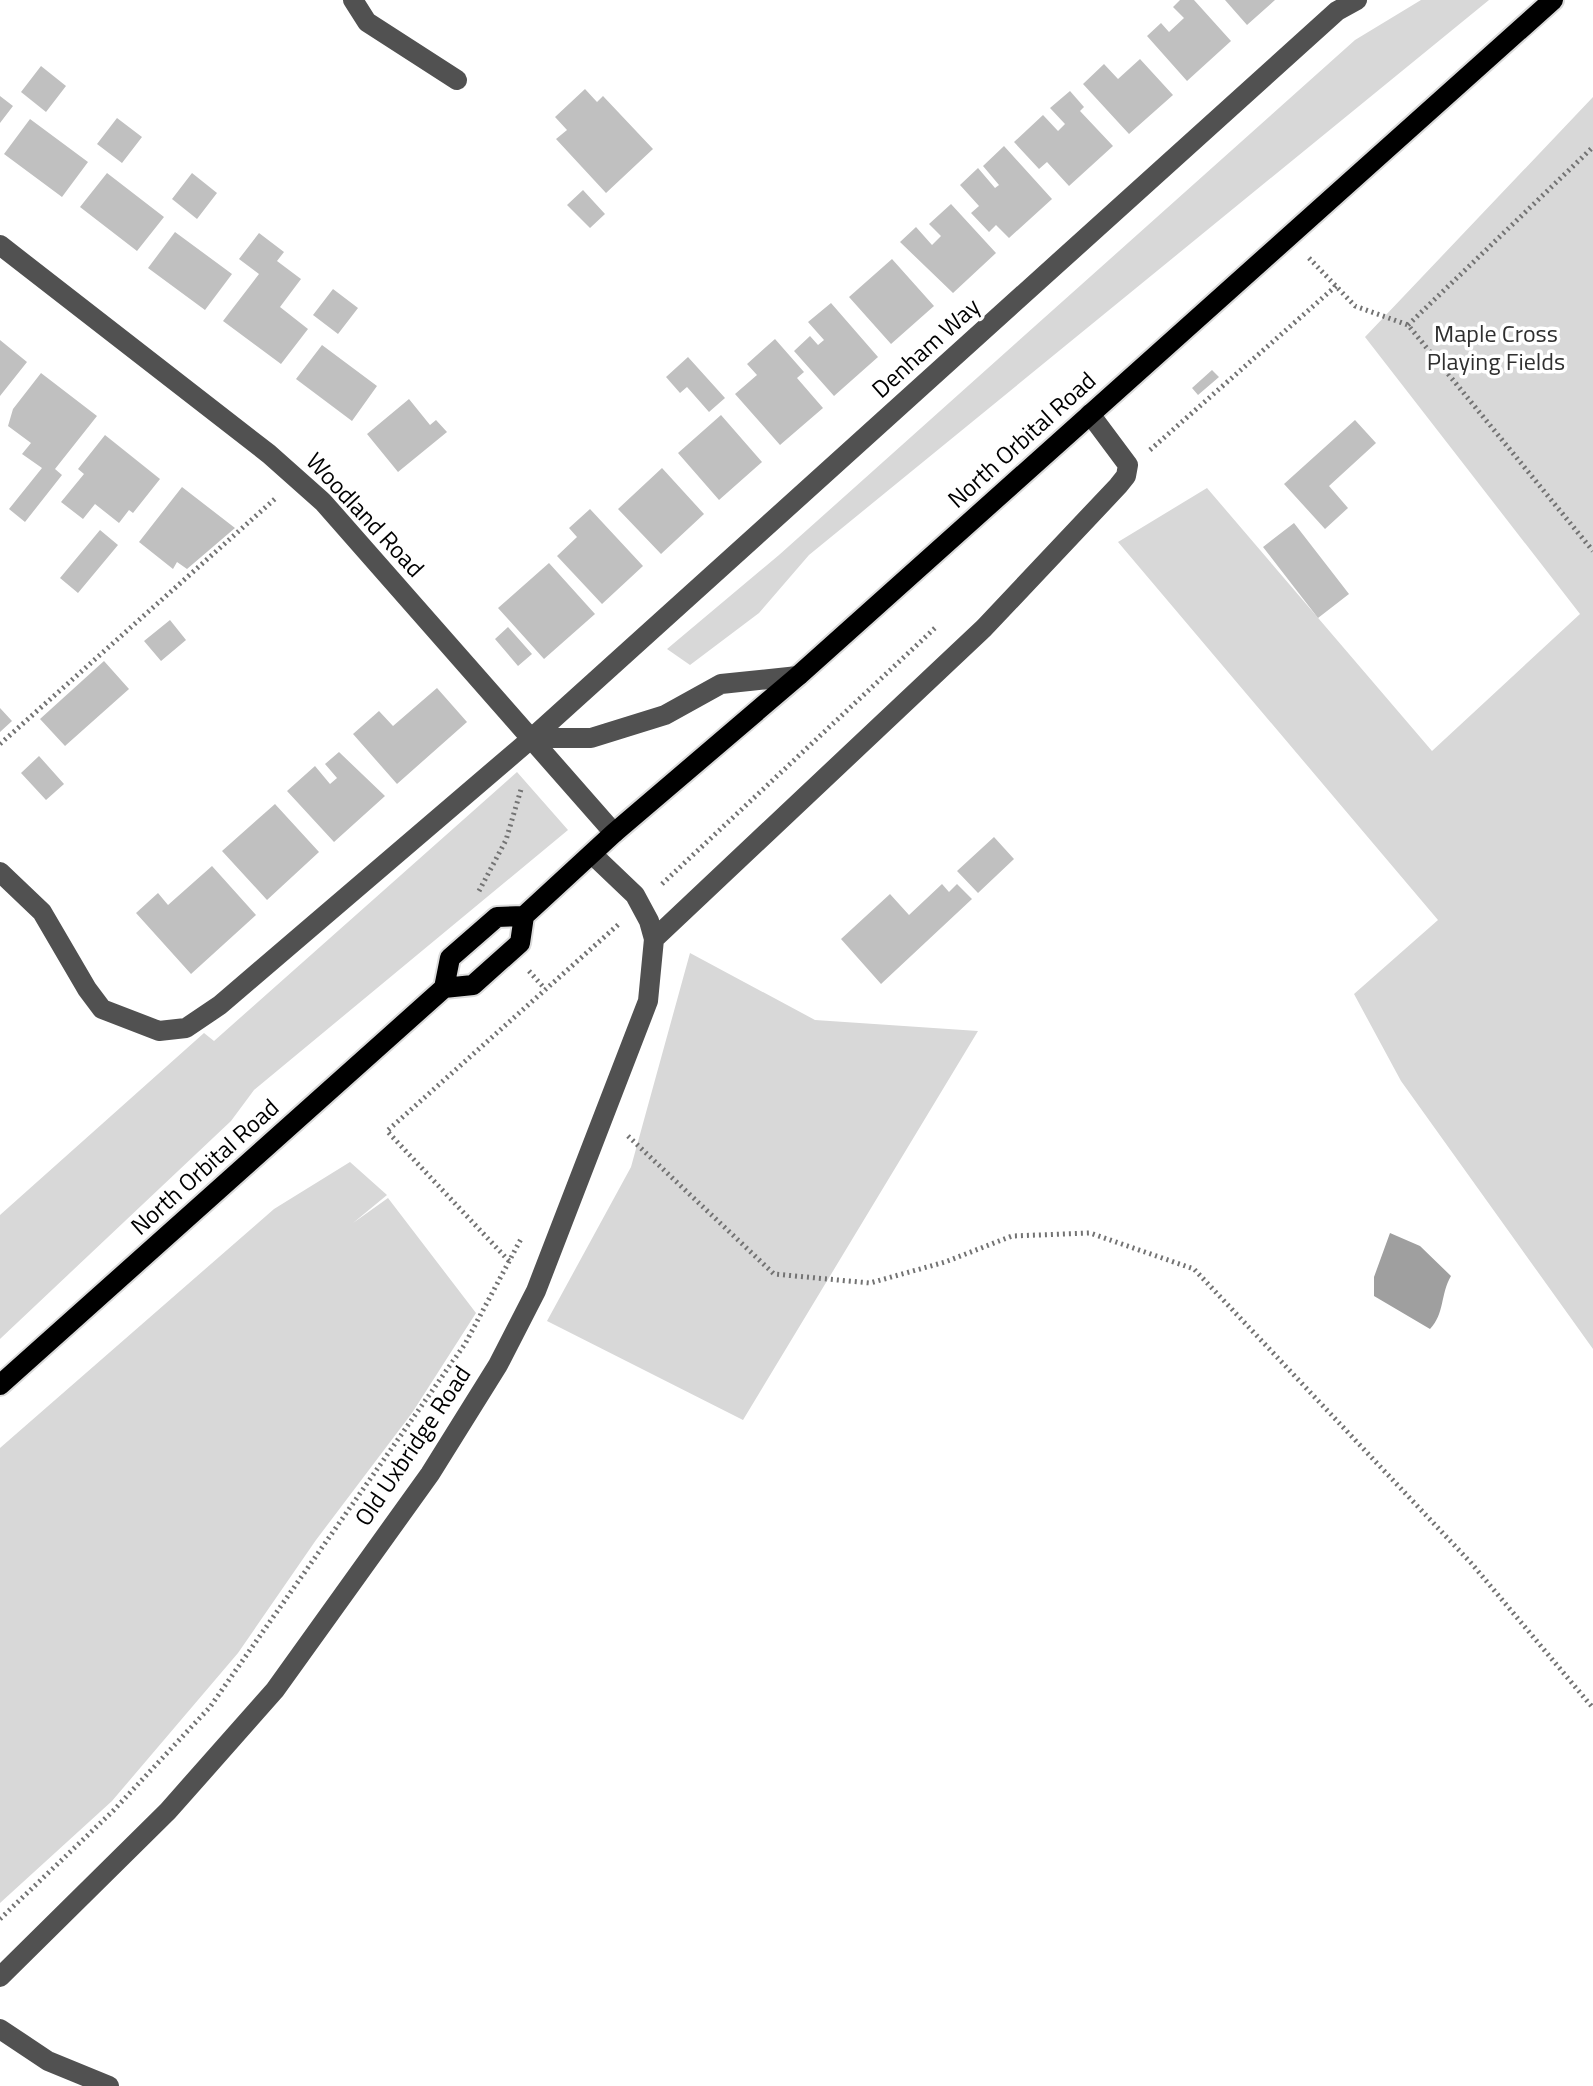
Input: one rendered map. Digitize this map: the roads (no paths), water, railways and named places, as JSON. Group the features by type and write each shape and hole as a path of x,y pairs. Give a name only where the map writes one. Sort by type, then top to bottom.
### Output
{"main road":[{"name":"North Orbital Road","path":"0,1385 444,988 473,985 520,943 524,916 614,833 798,676 1553,0"},
{"name":"North Orbital Road","path":"444,988 450,958 497,917 524,916"}],"street":[{"path":"353,0 367,22 457,80"},
{"name":"Denham Way","path":"0,872 42,912 102,1009 159,1031 186,1028 220,1005 532,738 1337,11 1357,0"},
{"name":"Woodland Road","path":"0,245 298,479 323,502 614,833"},
{"path":"654,939 984,628 1118,486 1128,465 1090,414"},
{"path":"532,738 591,738 665,715 721,684 798,676"},
{"name":"Old Uxbridge Road","path":"0,1977 168,1811 275,1690 430,1474 498,1365 536,1291 648,1001 654,939 635,895 592,854"},
{"path":"0,2029 48,2061 109,2086"}],"park label":[{"name":"Maple Cross Playing Fields","path":"1496,348"}]}
